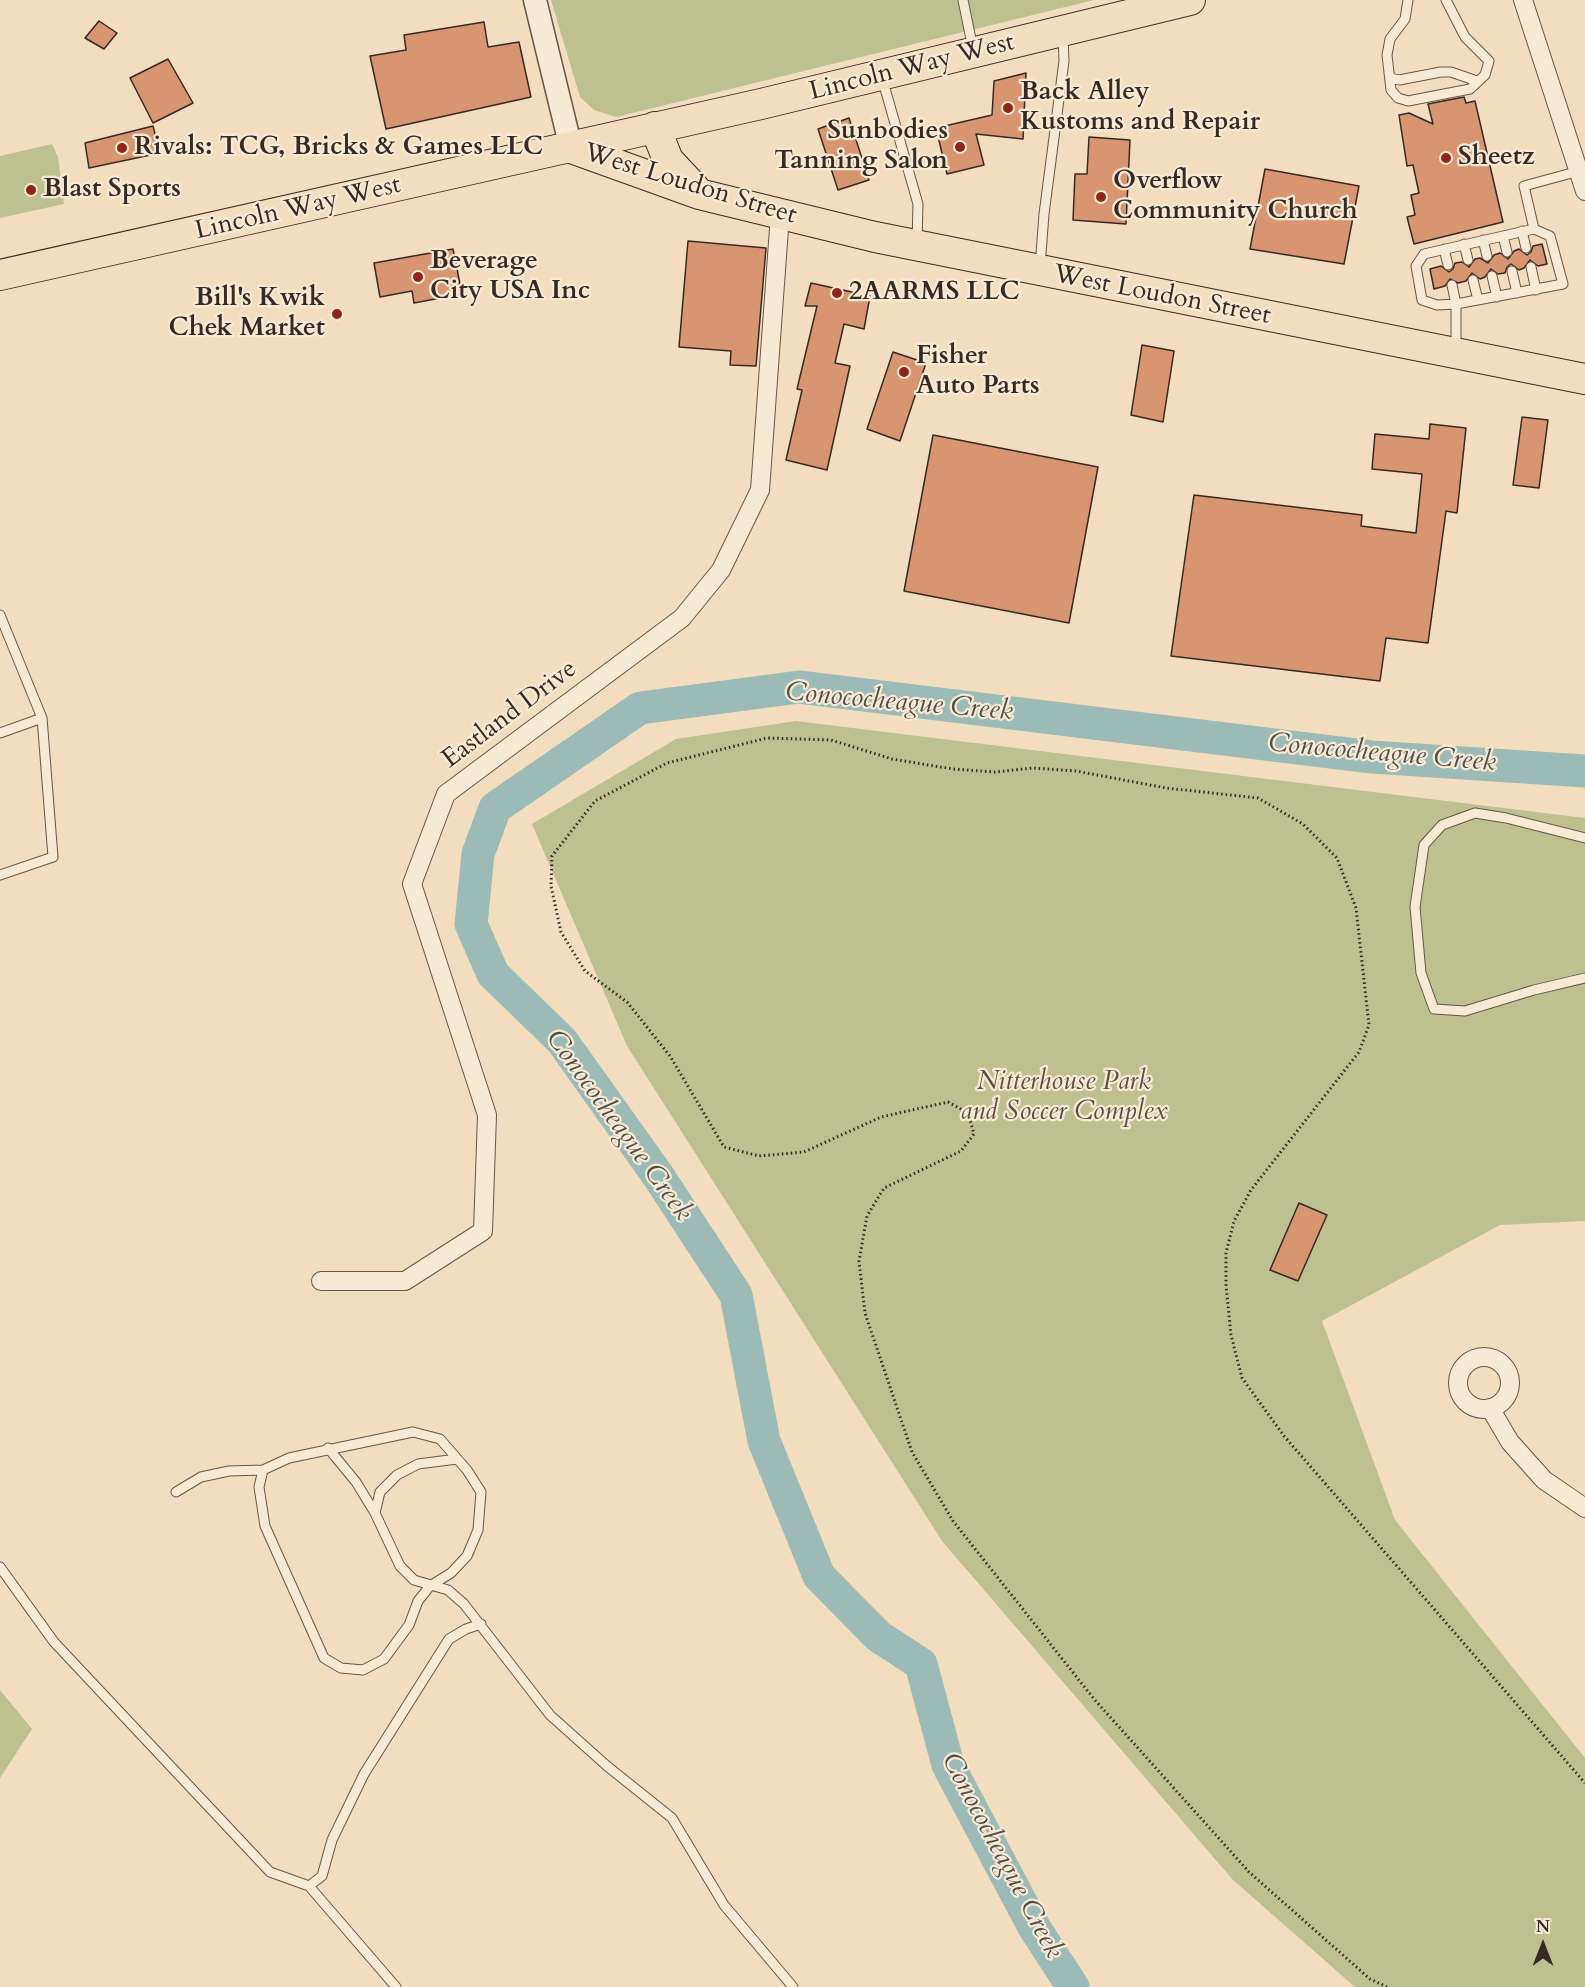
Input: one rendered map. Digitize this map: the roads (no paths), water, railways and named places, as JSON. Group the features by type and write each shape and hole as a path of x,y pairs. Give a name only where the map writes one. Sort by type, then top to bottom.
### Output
{"highway":[{"name":"Lincoln Way West","path":"0,275 571,148 974,54 1063,31 1122,12 1190,0"},
{"path":"655,127 668,160 699,194"},
{"name":"West Loudon Street","path":"571,148 699,194 916,246 1585,379"}],"street":[{"path":"535,0 571,148"},
{"path":"1523,0 1582,171 1585,191"},
{"name":"Eastland Drive","path":"321,1281 405,1281 483,1231 487,1115 412,884 447,794 682,618 721,570 760,490 780,215"},
{"path":"1490,1408 1510,1442 1544,1480 1585,1508"}],"lane":[{"path":"963,0 974,54"},
{"path":"1408,0 1405,19 1390,39 1387,55 1391,90 1398,98 1408,101 1470,89 1485,75 1489,61 1465,36 1446,0"},
{"path":"1040,272 1044,214 1064,61 1063,31"},
{"path":"1390,78 1399,80 1451,72 1477,81"},
{"path":"881,76 918,204 916,246"},
{"path":"1534,228 1524,186 1582,171"},
{"path":"1534,228 1550,236 1563,284 1456,304 1437,305 1422,300 1416,266 1424,254 1534,228"},
{"path":"1522,231 1526,248"},
{"path":"1503,236 1507,252"},
{"path":"1483,240 1487,256"},
{"path":"1464,244 1468,260"},
{"path":"1444,249 1448,265"},
{"path":"1531,267 1536,290"},
{"path":"1512,271 1517,293"},
{"path":"1492,276 1497,297"},
{"path":"1473,280 1478,300"},
{"path":"1452,285 1456,304 1456,352"},
{"path":"0,615 42,718 52,857 0,874"},
{"path":"0,733 42,718"},
{"path":"1585,838 1506,818 1474,813 1442,825 1424,845 1415,907 1421,973 1434,1009 1465,1011 1534,990 1585,978"},
{"path":"176,1492 201,1477 230,1471 263,1470 289,1458 328,1449 413,1432 440,1439 480,1492 478,1530 467,1556 451,1574 430,1586 418,1601 409,1625 384,1659 363,1670 341,1668 324,1658 265,1526 260,1487 263,1470"},
{"path":"328,1449 356,1482 375,1513 400,1566 414,1580 448,1590 481,1624 550,1715 607,1766 672,1818 724,1905 793,1987"},
{"path":"375,1513 380,1492 397,1475 418,1464 457,1459"},
{"path":"0,1567 54,1642 270,1872 309,1886 396,1987"},
{"path":"309,1886 322,1876 332,1840 364,1774 449,1639 466,1629 481,1624"}],"waterway":[{"name":"Conococheague Creek","path":"1073,1987 1034,1927 948,1765 921,1664 878,1636 819,1576 764,1441 736,1295 659,1177 562,1041 493,974 471,924 478,854 495,808 640,708 799,687 1372,757 1585,771"}],"place":[{"name":"Back Alley Kustoms and Repair","path":"1008,108"},
{"name":"Sunbodies Tanning Salon","path":"960,147"},
{"name":"Rivals: TCG, Bricks & Games LLC","path":"122,148"},
{"name":"Sheetz","path":"1446,158"},
{"name":"Blast Sports","path":"31,190"},
{"name":"Overflow Community Church","path":"1101,197"},
{"name":"Beverage City USA Inc","path":"418,277"},
{"name":"2AARMS LLC","path":"837,293"},
{"name":"Bill's Kwik Chek Market","path":"337,314"},
{"name":"Fisher Auto Parts","path":"904,372"}],"park label":[{"name":"Nitterhouse Park and Soccer Complex","path":"1064,1098"}]}
